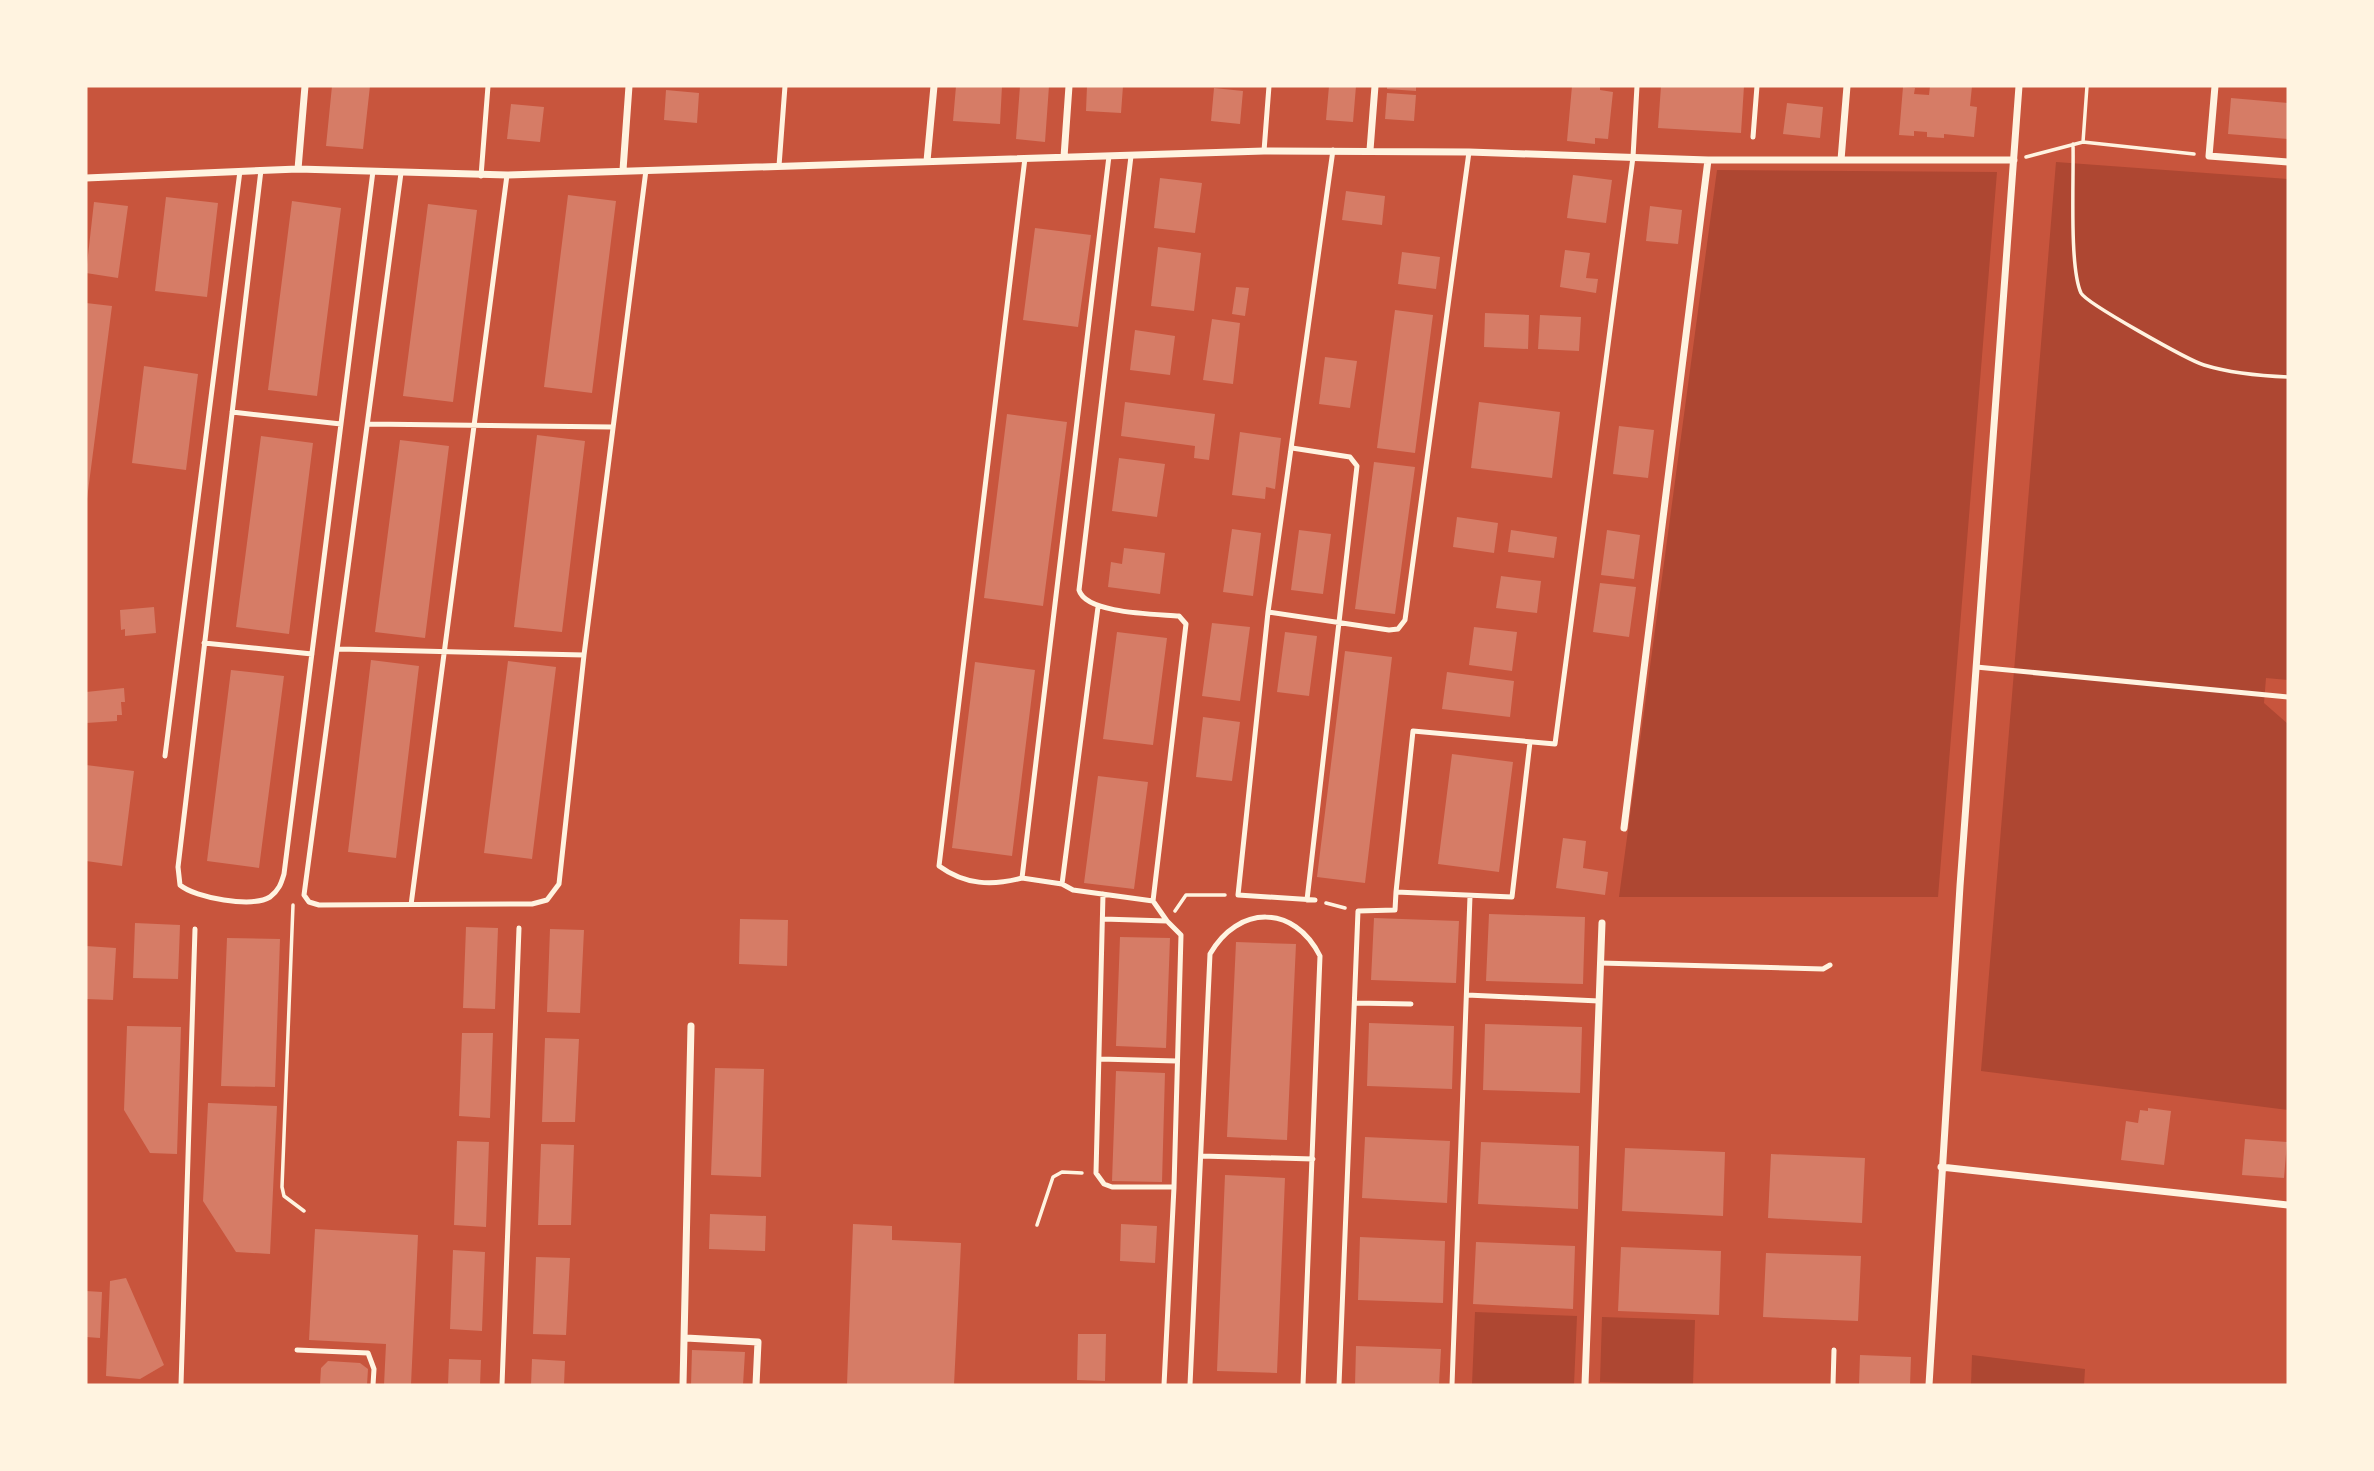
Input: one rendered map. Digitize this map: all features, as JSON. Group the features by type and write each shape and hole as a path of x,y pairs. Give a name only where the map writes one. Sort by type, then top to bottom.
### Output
{"street":[{"path":"298,169 306,86"},
{"path":"623,170 629,86"},
{"path":"927,162 934,86"},
{"path":"1064,157 1069,86"},
{"path":"1370,150 1375,86"},
{"path":"1841,160 1847,86"},
{"path":"1929,1385 1941,1167 1976,667 2020,86"},
{"path":"2215,86 2209,156 2288,162"},
{"path":"86,178 298,169 481,176 1333,150 1709,160 2014,160"},
{"path":"1624,828 1709,160"},
{"path":"1586,1385 1602,923"},
{"path":"683,1385 691,1026"},
{"path":"1941,1167 2288,1205"},
{"path":"686,1338 758,1342 756,1385"}],"lane":[{"path":"481,176 488,86"},
{"path":"779,166 785,86"},
{"path":"1264,151 1269,86"},
{"path":"1339,1385 1358,911 1395,910 1413,731 1555,744 1633,157 1637,86"},
{"path":"1753,137 1756,86"},
{"path":"1315,900 1238,895 1268,612 1333,150"},
{"path":"1268,612 1389,630 1398,629 1405,620 1469,152"},
{"path":"1022,878 1109,156"},
{"path":"1132,156 1079,578 1083,599 1098,607 1179,616 1186,624 1153,901 1181,935 1174,1187 1164,1385"},
{"path":"1025,158 939,866 955,878 971,882 1005,882 1022,878 1062,884 1073,890 1153,901"},
{"path":"261,170 178,867 180,885 190,894 203,898 267,899 279,889 284,874 373,171"},
{"path":"401,173 304,895 309,902 319,905 532,904 547,900 559,884 584,655 646,170"},
{"path":"165,756 240,171"},
{"path":"411,905 507,175"},
{"path":"232,412 341,424"},
{"path":"369,424 612,427"},
{"path":"1292,448 1350,457 1357,466 1307,900"},
{"path":"1062,884 1098,607"},
{"path":"204,643 312,654"},
{"path":"339,649 584,655"},
{"path":"1976,667 2288,697"},
{"path":"1396,892 1511,897 1530,742"},
{"path":"1103,894 1096,1173 1104,1184 1112,1187 1174,1187"},
{"path":"1452,1385 1470,896"},
{"path":"1190,1385 1210,954 1230,929 1246,920 1263,917 1282,919 1299,928 1313,942 1320,956 1303,1385"},
{"path":"1103,919 1167,921"},
{"path":"502,1385 519,928"},
{"path":"181,1385 195,929"},
{"path":"1600,963 1823,969 1830,965"},
{"path":"1467,995 1599,1001"},
{"path":"1355,1003 1411,1004"},
{"path":"1099,1059 1177,1061"},
{"path":"1200,1156 1312,1159"},
{"path":"298,1350 368,1353 374,1369 373,1385"},
{"path":"1833,1385 1834,1350"}],"path":[{"path":"2083,142 2087,86"},
{"path":"2014,160 2083,142 2209,156"},
{"path":"2073,144 2074,272 2082,295 2107,314 2202,365 2262,376 2288,377"},
{"path":"284,874 293,898 293,909 282,1187 284,1196 304,1211"},
{"path":"1167,921 1186,895 1238,895"},
{"path":"1315,900 1358,911"},
{"path":"1037,1226 1053,1177 1062,1172 1096,1173"}],"shaded area":[{"path":"2056,162 2288,179 2288,680 2266,678 2264,703 2288,724 2288,1110 1981,1071"},
{"path":"1717,170 1997,172 1938,897 1619,897"},
{"path":"1475,1312 1577,1316 1574,1385 1472,1385"},
{"path":"1602,1317 1695,1320 1693,1385 1600,1382"},
{"path":"1972,1355 2085,1369 2084,1385 1971,1385"}],"building":[{"path":"332,86 370,86 363,149 326,146"},
{"path":"956,86 1002,86 1000,124 953,121"},
{"path":"1020,86 1049,86 1045,142 1016,139"},
{"path":"1087,86 1123,86 1121,113 1086,111"},
{"path":"1329,86 1356,86 1353,122 1326,120"},
{"path":"1387,86 1416,86 1416,91 1387,89"},
{"path":"1572,86 1600,86 1600,90 1613,92 1608,139 1595,138 1595,144 1567,141"},
{"path":"1661,86 1744,86 1741,133 1658,128"},
{"path":"1930,86 1972,86 1970,106 1977,107 1974,137 1944,134 1944,138 1927,137 1927,132 1914,131 1914,136 1899,135 1903,87 1915,88 1914,94 1929,95"},
{"path":"1214,88 1243,91 1240,124 1211,121"},
{"path":"666,90 699,93 697,123 664,120"},
{"path":"1387,93 1416,95 1414,121 1385,119"},
{"path":"2231,98 2288,103 2288,139 2228,134"},
{"path":"1787,103 1823,107 1820,138 1783,134"},
{"path":"511,104 544,107 540,142 507,139"},
{"path":"1573,175 1612,180 1606,223 1567,218"},
{"path":"1160,178 1202,183 1195,233 1154,228"},
{"path":"1346,191 1385,196 1382,225 1342,220"},
{"path":"568,195 616,201 592,393 544,387"},
{"path":"166,197 218,203 207,297 155,291"},
{"path":"292,201 341,208 317,396 268,390"},
{"path":"94,202 128,206 118,278 86,273"},
{"path":"428,204 477,210 453,402 403,396"},
{"path":"1650,206 1682,210 1678,244 1646,241"},
{"path":"1035,228 1091,235 1078,327 1023,320"},
{"path":"1158,247 1201,253 1194,311 1151,306"},
{"path":"1565,250 1590,253 1586,278 1598,279 1596,293 1560,287"},
{"path":"1402,252 1440,257 1436,289 1398,284"},
{"path":"1236,287 1249,288 1245,316 1232,314"},
{"path":"86,303 112,306 87,499 86,499"},
{"path":"1395,310 1433,315 1415,453 1377,448"},
{"path":"1485,313 1529,315 1528,349 1484,347"},
{"path":"1540,315 1581,317 1579,351 1538,349"},
{"path":"1212,319 1240,323 1233,384 1203,380"},
{"path":"1135,330 1175,336 1170,375 1130,370"},
{"path":"1325,357 1357,361 1350,408 1319,404"},
{"path":"144,366 198,374 186,470 132,463"},
{"path":"1125,402 1215,414 1209,460 1194,458 1195,446 1121,436"},
{"path":"1479,402 1560,412 1552,478 1471,468"},
{"path":"1007,414 1067,422 1043,606 984,598"},
{"path":"1619,426 1654,430 1648,478 1613,474"},
{"path":"1240,432 1281,438 1275,489 1266,487 1265,499 1232,495"},
{"path":"537,435 585,441 562,632 514,627"},
{"path":"261,436 313,443 289,634 236,627"},
{"path":"400,440 449,446 425,638 375,632"},
{"path":"1119,458 1165,464 1157,517 1112,511"},
{"path":"1374,462 1415,467 1395,614 1355,609"},
{"path":"1457,517 1498,523 1494,553 1453,547"},
{"path":"1232,529 1261,533 1253,596 1223,592"},
{"path":"1299,530 1331,534 1323,594 1291,590"},
{"path":"1511,530 1557,537 1554,558 1508,552"},
{"path":"1607,530 1640,535 1634,579 1601,575"},
{"path":"1124,548 1165,553 1160,594 1108,587 1111,562 1122,564"},
{"path":"1501,576 1541,581 1537,613 1496,608"},
{"path":"1600,583 1636,587 1629,637 1593,632"},
{"path":"154,607 156,633 125,636 125,629 121,630 120,610"},
{"path":"1212,623 1250,627 1240,701 1202,696"},
{"path":"1474,627 1517,632 1512,671 1469,665"},
{"path":"1117,632 1167,638 1153,745 1103,739"},
{"path":"1285,632 1317,636 1309,696 1277,692"},
{"path":"1345,651 1392,657 1365,883 1317,877"},
{"path":"371,660 419,666 396,858 348,852"},
{"path":"508,661 556,667 532,859 484,853"},
{"path":"975,662 1035,670 1012,856 952,848"},
{"path":"231,670 284,676 259,868 207,861"},
{"path":"1447,672 1514,681 1510,717 1442,709"},
{"path":"124,688 125,702 121,702 122,715 117,715 117,721 86,723 86,692"},
{"path":"1203,717 1240,722 1232,781 1196,777"},
{"path":"1452,754 1513,762 1499,872 1438,864"},
{"path":"86,765 134,771 122,866 86,861"},
{"path":"1098,776 1148,782 1134,889 1084,883"},
{"path":"1563,838 1586,841 1583,868 1608,872 1605,895 1556,888"},
{"path":"1489,914 1585,917 1583,984 1486,981"},
{"path":"1374,918 1459,921 1456,983 1371,980"},
{"path":"740,919 788,920 787,966 739,964"},
{"path":"135,923 180,925 178,979 133,978"},
{"path":"466,927 498,928 495,1009 463,1008"},
{"path":"550,929 584,930 580,1013 547,1012"},
{"path":"1120,937 1170,938 1166,1048 1116,1046"},
{"path":"227,938 280,939 275,1087 221,1086"},
{"path":"1236,942 1296,944 1287,1140 1227,1137"},
{"path":"86,946 116,948 113,1000 86,999"},
{"path":"1369,1023 1454,1026 1452,1089 1367,1086"},
{"path":"1485,1024 1582,1027 1580,1093 1483,1090"},
{"path":"127,1026 181,1027 177,1154 150,1153 124,1110"},
{"path":"462,1033 493,1033 490,1118 459,1116"},
{"path":"545,1038 579,1039 575,1122 542,1122"},
{"path":"715,1068 764,1069 761,1177 711,1175"},
{"path":"1116,1071 1165,1073 1162,1182 1112,1181"},
{"path":"208,1103 277,1106 270,1254 236,1252 203,1201"},
{"path":"2148,1108 2171,1111 2164,1165 2121,1160 2126,1121 2138,1123 2140,1110 2148,1111"},
{"path":"1365,1137 1450,1141 1447,1203 1362,1198"},
{"path":"2245,1139 2287,1142 2284,1178 2242,1175"},
{"path":"457,1141 489,1142 486,1227 454,1225"},
{"path":"1481,1142 1579,1146 1578,1209 1478,1204"},
{"path":"541,1144 574,1145 571,1225 538,1225"},
{"path":"1625,1148 1725,1152 1723,1216 1622,1211"},
{"path":"1771,1154 1865,1158 1862,1223 1768,1218"},
{"path":"1225,1175 1285,1178 1277,1373 1217,1371"},
{"path":"710,1214 766,1216 765,1251 709,1249"},
{"path":"853,1224 892,1226 892,1240 961,1243 954,1385 847,1385"},
{"path":"1121,1224 1157,1226 1155,1263 1120,1261"},
{"path":"315,1229 418,1235 411,1385 384,1385 386,1344 309,1340"},
{"path":"1360,1237 1445,1241 1443,1303 1358,1300"},
{"path":"1476,1242 1575,1246 1573,1309 1473,1304"},
{"path":"1621,1247 1721,1251 1719,1315 1618,1311"},
{"path":"453,1250 485,1252 482,1331 450,1329"},
{"path":"1766,1253 1861,1256 1858,1321 1763,1317"},
{"path":"536,1257 570,1258 566,1335 533,1334"},
{"path":"126,1278 164,1365 140,1379 106,1376 110,1281"},
{"path":"86,1291 102,1292 100,1338 86,1337"},
{"path":"1078,1334 1106,1334 1105,1381 1077,1380"},
{"path":"1356,1346 1441,1349 1439,1385 1355,1385"},
{"path":"692,1350 745,1352 743,1385 691,1385"},
{"path":"1860,1355 1911,1357 1910,1385 1859,1385"},
{"path":"449,1359 481,1360 480,1385 448,1385"},
{"path":"532,1359 565,1361 564,1385 531,1385"},
{"path":"328,1361 360,1363 368,1369 367,1385 320,1385 321,1368"}]}
